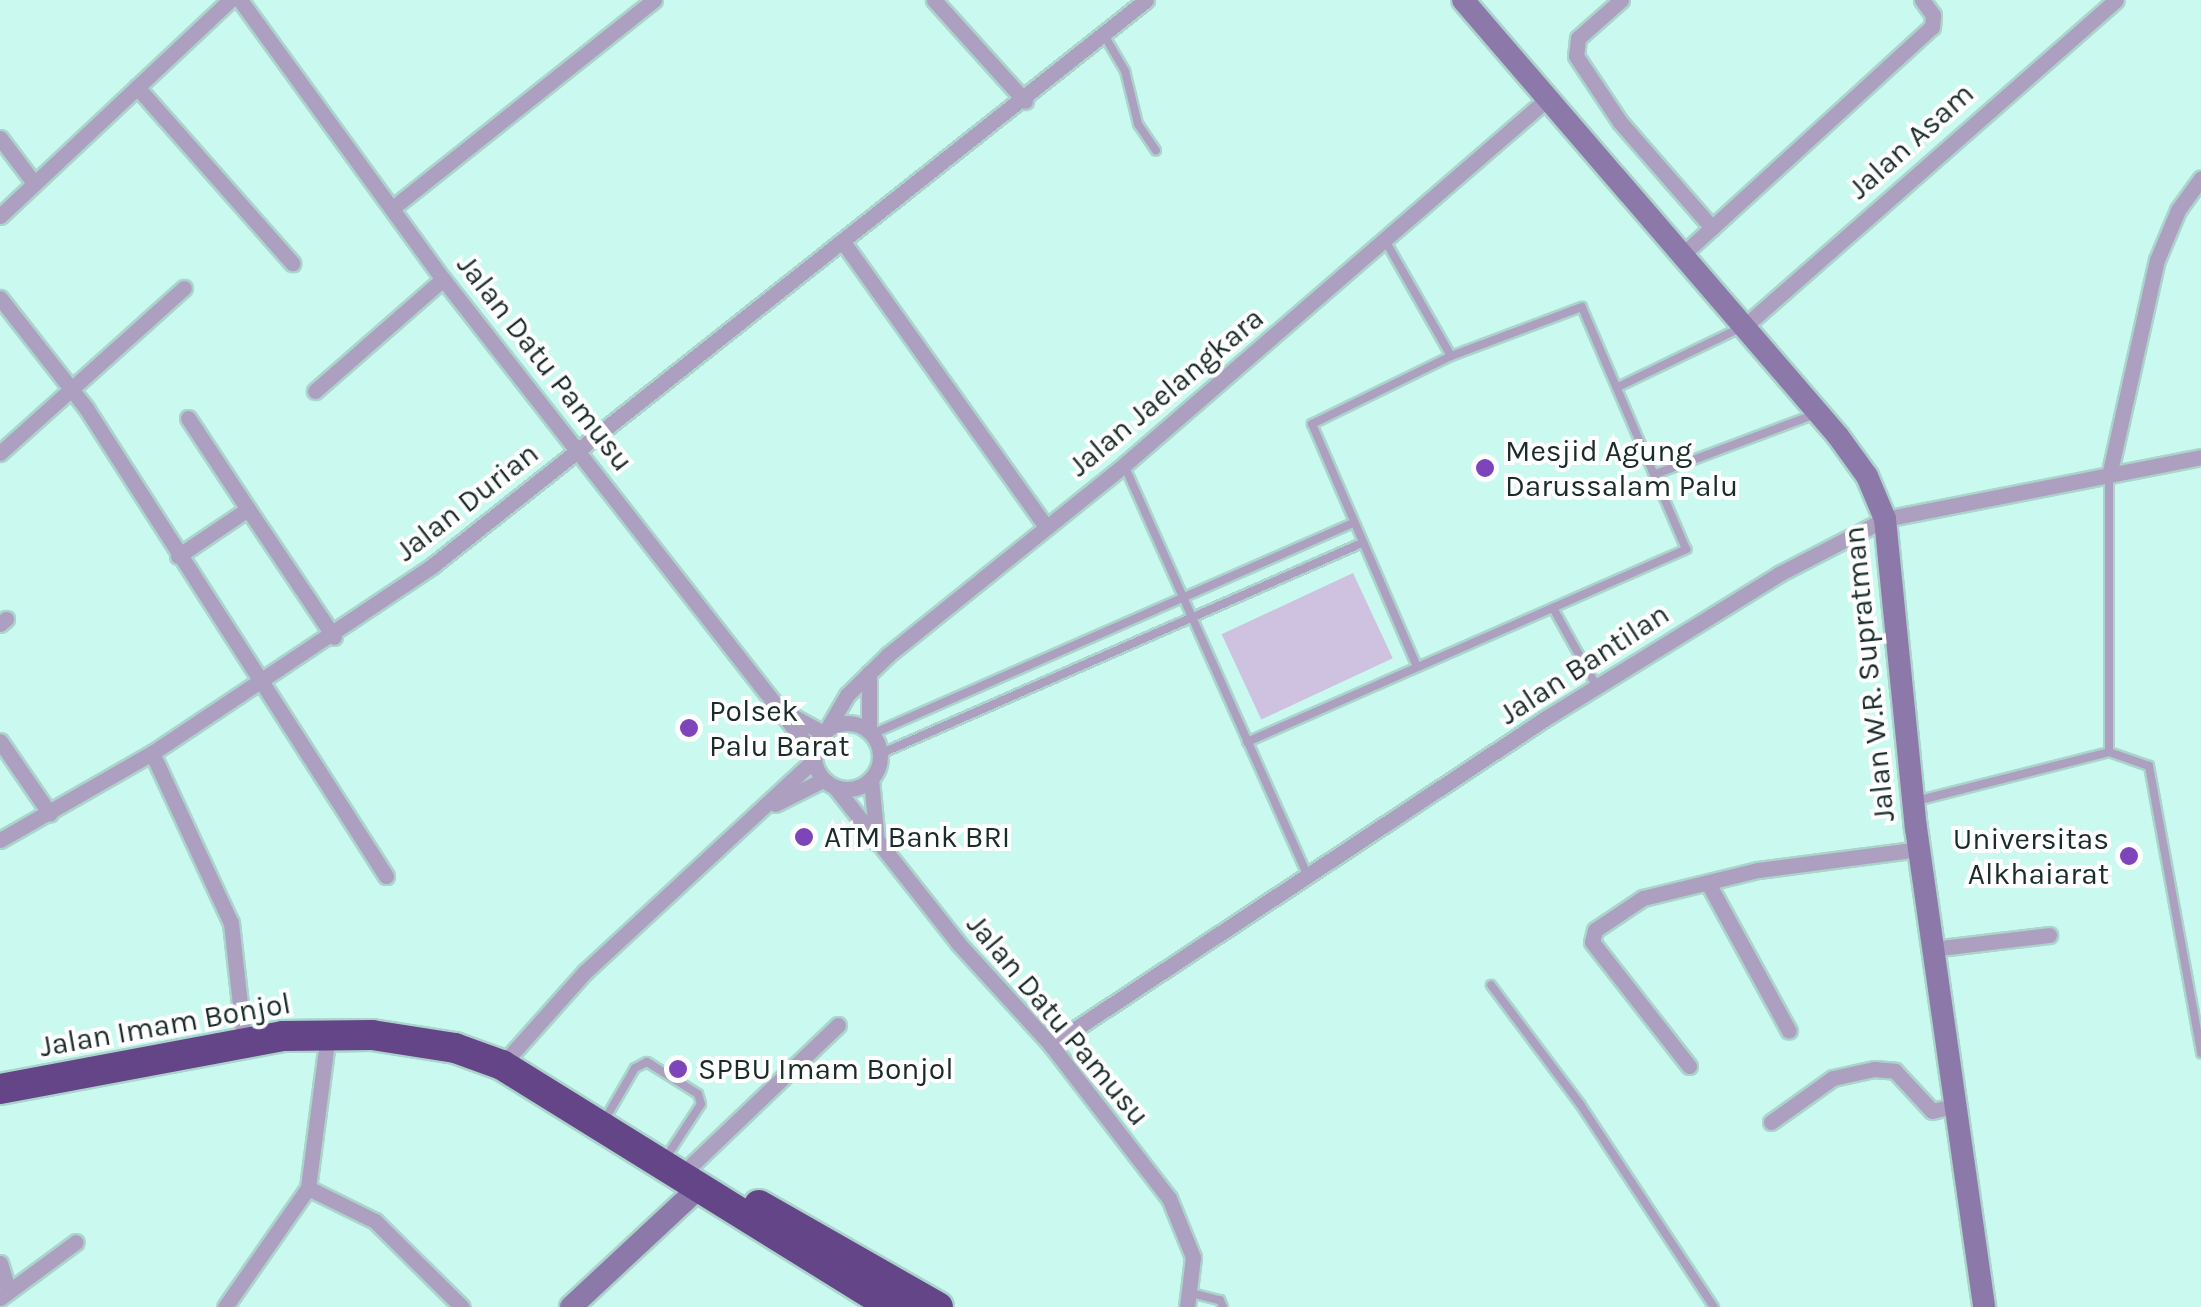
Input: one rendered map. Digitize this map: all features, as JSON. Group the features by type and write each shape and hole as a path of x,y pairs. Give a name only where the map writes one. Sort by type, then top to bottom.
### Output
{"highway":[{"name":"Jalan Imam Bonjol","path":"0,1089 244,1041 328,1035 417,1039 502,1065 692,1180"},
{"path":"692,1180 748,1221 892,1307"},
{"path":"692,1180 760,1205 938,1307"}],"street":[{"path":"0,216 230,0"},
{"name":"Jalan Datu Pamusu","path":"240,0 395,206 443,279 814,757"},
{"path":"395,206 654,0"},
{"path":"934,0 1024,101"},
{"name":"Jalan Durian","path":"0,840 152,753 334,637 1024,101 1146,0"},
{"name":"Jalan W.R. Supratman","path":"1463,0 1746,325 1860,466 1885,519 1912,802 1984,1307"},
{"path":"1621,0 1578,38 1576,56 1620,122 1712,228"},
{"path":"1682,255 1932,28 1933,15 1922,0"},
{"name":"Jalan Asam","path":"1746,325 2116,0"},
{"path":"137,87 292,263"},
{"name":"Jalan Jaelangkara","path":"824,732 869,673 1124,465 1547,99"},
{"path":"0,138 34,183"},
{"path":"2110,476 2157,260 2178,210 2201,178"},
{"path":"843,242 1046,527"},
{"path":"314,391 443,279"},
{"path":"0,453 184,288"},
{"path":"0,298 71,387 386,876"},
{"path":"188,418 334,637"},
{"name":"Jalan Bantilan","path":"1052,1045 1596,687 1779,574 1885,519 2201,457"},
{"path":"178,556 248,509"},
{"path":"869,673 870,732 880,754 871,779 876,843"},
{"path":"774,706 824,732"},
{"path":"502,1065 586,972 767,809 814,757 824,732 840,724 870,732"},
{"path":"0,741 50,814"},
{"path":"152,753 231,923 244,1041"},
{"path":"814,757 829,784"},
{"path":"767,809 829,784 848,789 871,779"},
{"name":"Jalan Datu Pamusu","path":"829,784 1052,1045 1185,1227 1193,1257 1189,1300"},
{"path":"1689,1066 1592,942 1595,930 1643,898 1758,870 1919,849"},
{"path":"1709,885 1789,1031"},
{"path":"1932,949 2049,934"},
{"path":"570,1307 838,1024"},
{"path":"225,1307 308,1188 328,1035"},
{"path":"1772,1122 1833,1078 1874,1069 1895,1072 1932,1111 1953,1106"},
{"path":"308,1188 376,1221 462,1307"},
{"path":"0,1263 4,1294 76,1242"}],"lane":[{"path":"1104,35 1125,71 1138,124 1156,151"},
{"path":"1386,242 1451,356"},
{"path":"1247,742 1416,664 1686,548 1658,473 1582,306 1451,356 1312,424 1416,664"},
{"path":"1620,386 1746,325"},
{"path":"1658,473 1815,414"},
{"path":"1124,465 1307,874"},
{"path":"2109,752 2110,476"},
{"path":"870,732 1353,522"},
{"path":"880,754 1362,543"},
{"path":"1553,608 1596,687"},
{"path":"1912,802 2109,752 2150,766 2201,1053"},
{"path":"1491,985 1580,1104 1714,1307"},
{"path":"602,1125 635,1068 647,1062 698,1094 701,1104 692,1180"},
{"path":"1189,1300 1220,1300 1223,1307"}],"shaded area":[{"path":"1353,573 1393,658 1261,719 1222,634"}],"place":[{"name":"Mesjid Agung Darussalam Palu","path":"1485,468"},
{"name":"Polsek Palu Barat","path":"689,728"},
{"name":"ATM Bank BRI","path":"804,837"},
{"name":"Universitas Alkhaiarat","path":"2129,856"},
{"name":"SPBU Imam Bonjol","path":"678,1069"}]}
